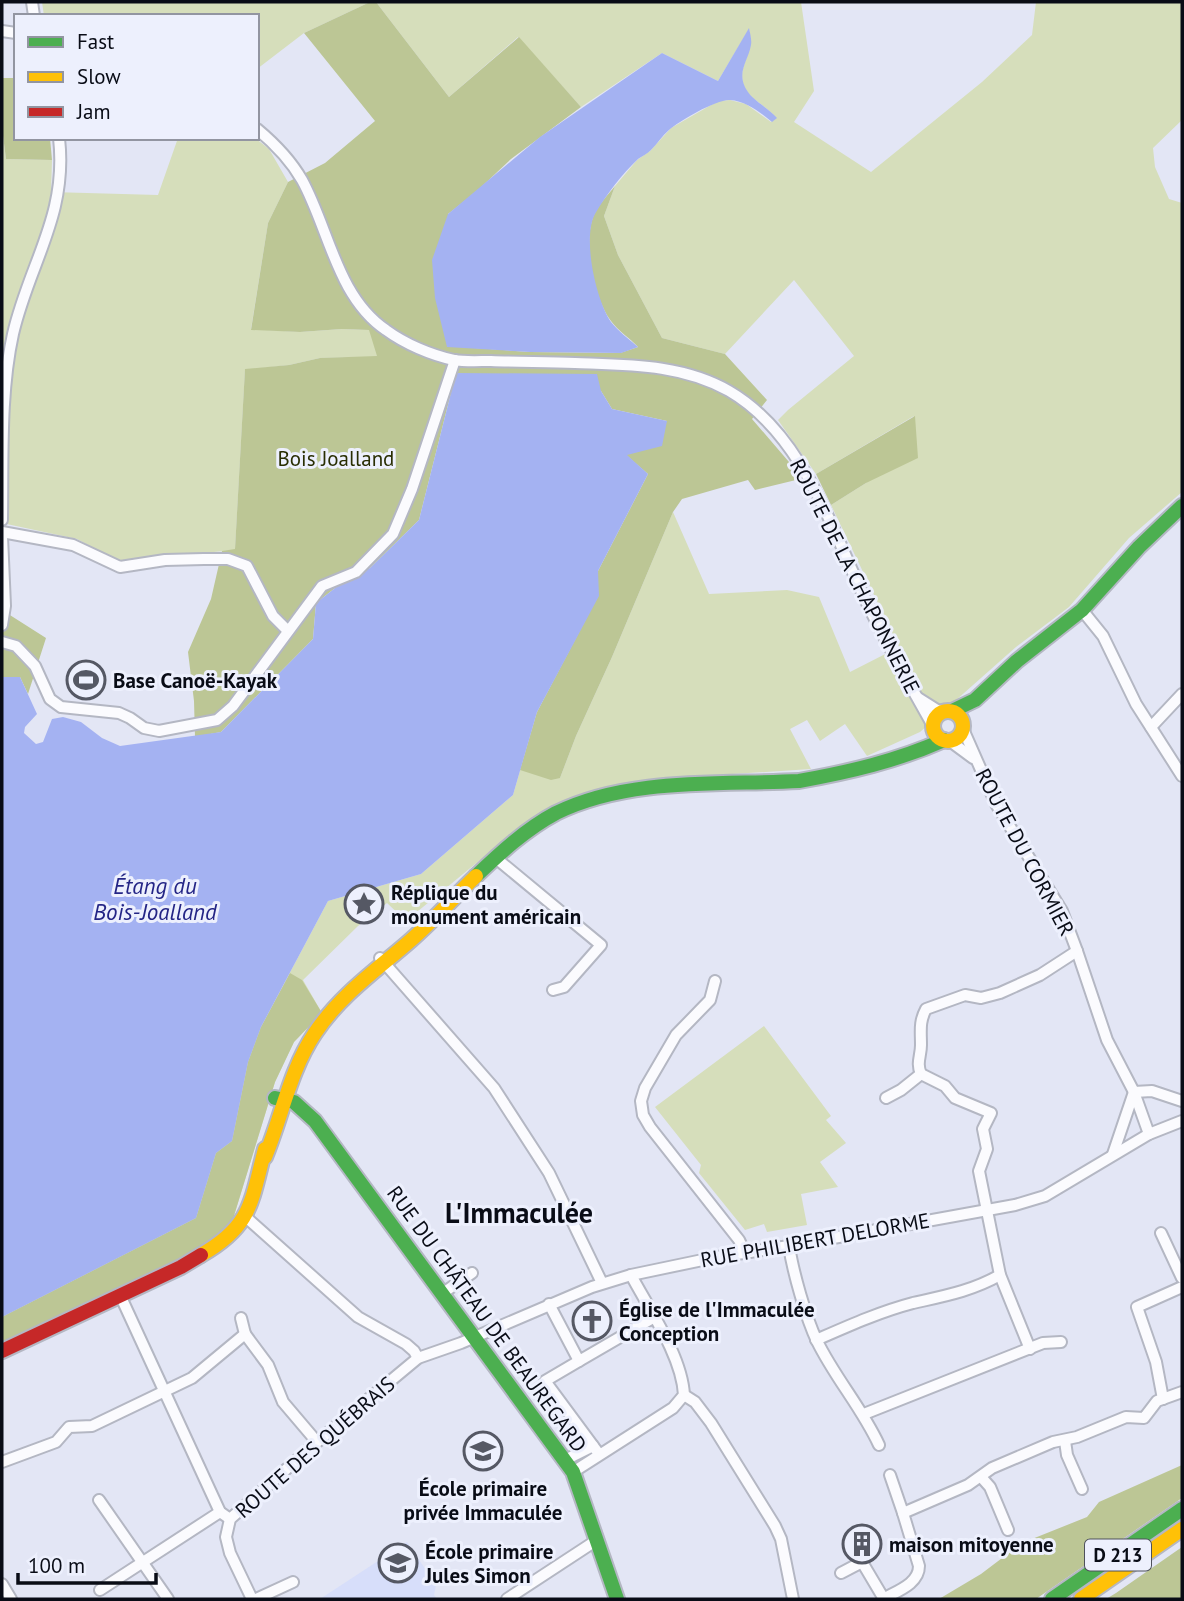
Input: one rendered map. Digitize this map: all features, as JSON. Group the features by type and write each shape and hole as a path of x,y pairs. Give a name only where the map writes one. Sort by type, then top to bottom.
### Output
{"main road":[{"path":"940,734 936,717 975,700 1017,661 1082,610 1139,547 1182,506"},
{"path":"382,960 547,818 579,804 639,791 799,781 856,770 908,754 927,739 940,734 958,737 975,700"},
{"path":"948,711 958,714 963,726"},
{"path":"2,1351 208,1252 234,1232 244,1219 256,1189 289,1075 315,1032 405,936 466,888"},
{"name":"RUE DU CHÂTEAU DE BEAUREGARD","path":"289,1075 306,1111 569,1466 617,1599"},
{"path":"281,1102 306,1111"},
{"name":"D 213","path":"1052,1599 1182,1509"},
{"name":"D 213","path":"1081,1599 1182,1529"}],"street":[{"name":"ROUTE DE LA CHAPONNERIE","path":"259,131 286,155 303,182 353,296 385,330 413,346 455,360 610,364 676,370 729,391 750,406 774,429 793,453 867,604 916,696 940,734"},
{"path":"2,520 7,361 18,317 53,218 60,185 59,140"},
{"path":"2,642 16,646 35,666 50,699 61,707 119,713 144,729 159,732 217,720 233,706 322,586 356,572 393,534 412,489 455,360"},
{"path":"2,625 5,606 2,534 73,545 120,567 165,560 228,559 247,566 273,616 288,631"},
{"path":"1082,610 1103,636 1136,705 1182,776"},
{"path":"1151,727 1182,694"},
{"path":"916,696 926,704 948,711"},
{"name":"ROUTE DU CORMIER","path":"963,726 996,804 1062,911 1107,1040 1135,1091 1149,1134"},
{"path":"940,734 976,760"},
{"path":"497,859 601,945 564,987 553,990"},
{"path":"1030,1349 1000,1275 979,1171 987,1149 983,1129 991,1113 956,1098 945,1086 921,1074 917,1065 921,1046 920,1025 926,1009 965,995 981,998 1000,993 1040,975 1077,951"},
{"path":"382,960 495,1088 549,1173 602,1283"},
{"path":"715,981 710,1000 676,1035 645,1088 641,1101 643,1115 650,1127 739,1240 745,1253"},
{"path":"886,1098 921,1074"},
{"path":"1113,1154 1135,1091 1153,1091 1182,1101"},
{"name":"RUE PHILIBERT DELORME","path":"475,1337 549,1304 602,1283 631,1275 717,1257 1015,1205 1045,1196 1149,1134 1182,1121"},
{"path":"244,1219 358,1317 406,1344 418,1358"},
{"path":"1161,1233 1182,1278"},
{"path":"789,1246 792,1265 816,1340 864,1414 879,1445"},
{"path":"443,1293 472,1273"},
{"path":"569,1466 673,1408 684,1395 683,1384 668,1344 631,1275"},
{"path":"816,1340 872,1315 956,1295 982,1286 1000,1275"},
{"path":"1163,1399 1156,1362 1137,1307 1182,1287"},
{"path":"120,1295 220,1512 230,1519"},
{"path":"549,1304 579,1361"},
{"path":"241,1318 245,1335 268,1365 283,1402 317,1442"},
{"path":"596,1450 545,1381 653,1318"},
{"path":"2,1462 56,1442 64,1423 92,1426 192,1378 245,1335"},
{"name":"ROUTE DES QUÉBRAIS","path":"254,1599 230,1553 226,1537 230,1519 418,1358 475,1337"},
{"path":"864,1414 1043,1343 1061,1342"},
{"path":"903,1513 982,1478 992,1468 1053,1442 1065,1441 1126,1417 1144,1418 1157,1401 1182,1392"},
{"path":"684,1395 695,1402 711,1423 775,1526 781,1539 793,1599"},
{"path":"1065,1441 1067,1455 1082,1489"},
{"path":"841,1573 862,1562 883,1599 913,1581 919,1574 919,1566 890,1475"},
{"path":"982,1478 990,1487 1008,1530"},
{"path":"99,1500 168,1599"},
{"path":"100,1590 220,1512"},
{"path":"507,1599 597,1540"},
{"path":"254,1599 293,1582"},
{"path":"2,1584 11,1599"}],"shaded area":[{"name":"École primaire Jules Simon","path":"407,1542 436,1585 434,1595 437,1599 320,1599"}],"green space":[{"path":"42,2 370,2 304,33 259,67 259,14 44,14"},
{"name":"Bois Joalland","path":"370,2 376,2 449,97 519,37 581,107 511,159 448,214 447,346 530,352 620,353 638,347 614,325 605,311 592,271 589,242 593,217 615,186 604,216 618,255 662,338 725,354 767,400 752,419 789,462 796,480 755,490 748,480 682,499 673,512 560,778 551,780 520,770 537,712 598,596 598,571 648,474 626,455 667,421 612,409 601,391 456,373 419,520 370,568 339,585 316,603 313,639 221,732 195,737 188,652 211,599 222,551 235,549 245,369 289,365 320,358 377,356 369,330 251,330 268,223 288,182 325,163 375,121 304,33"},
{"path":"376,2 801,2 814,91 794,122 871,172 982,82 1032,35 1036,2 1182,2 1182,120 1153,148 1155,167 1169,199 1182,203 1182,492 1129,538 1069,607 1016,647 920,732 867,756 845,724 820,741 807,720 790,729 811,769 717,775 585,796 480,860 406,921 387,903 358,926 303,980 322,1013 294,1042 275,1082 233,1219 2,1317 261,1027 328,901 421,874 513,795 537,712 560,778 673,512 709,594 787,590 819,597 850,672 899,647 831,505 866,483 914,416 816,474 778,420 854,356 794,280 725,354 662,338 618,255 604,216 615,186 637,160 650,151 671,128 718,101 730,100 746,104 771,122 776,118 751,96 742,80 750,46 749,29 718,81 662,53 581,107 518,37 449,97"},
{"path":"2,78 14,78 14,140 50,140 52,160 6,159 2,128"},
{"path":"2,128 6,159 52,160 51,192 158,195 177,140 258,140 269,149 288,182 268,223 251,329 300,332 370,330 378,357 320,358 245,370 235,550 119,561 77,539 2,523"},
{"path":"915,416 918,458 866,483 831,505 816,474"},
{"path":"2,610 46,638 28,694 20,677 2,677"},
{"path":"290,973 302,980 322,1013 294,1042 275,1082 233,1219 209,1246 2,1346 2,1317 196,1218 216,1153 232,1141 248,1062 261,1027"},
{"path":"764,1026 831,1116 826,1120 846,1143 820,1162 838,1187 801,1194 807,1225 767,1232 764,1224 745,1230 699,1173 701,1165 655,1107"},
{"path":"1182,1465 1182,1498 1036,1599 939,1599 981,1574 1022,1543 1087,1517 1099,1502"},
{"path":"1182,1547 1182,1599 1106,1599 1116,1593"}],"water":[{"path":"749,28 751,43 742,73 744,85 750,95 777,118 772,122 747,105 730,100 698,111 669,130 651,150 632,165 604,200 591,225 590,253 605,312 620,332 638,347 621,353 530,352 447,347 435,298 432,260 448,214 540,137 662,53 718,81"},
{"name":"Étang du Bois-Joalland","path":"456,373 597,374 601,391 612,409 667,421 662,446 627,455 648,474 598,571 599,596 537,712 513,795 421,874 328,901 261,1027 248,1062 232,1141 216,1153 196,1218 2,1317 2,677 20,677 37,714 25,727 24,733 36,744 43,742 52,719 63,717 81,722 102,738 120,746 221,732 313,639 316,603 339,585 370,568 419,520"}],"traffic: fast":[{"path":"952,711 975,700 1017,661 1082,610 1139,547 1182,506"},
{"path":"476,876 534,826 584,801 614,793 675,785 799,781 873,765 944,740"},
{"path":"275,1098 294,1102 315,1121 573,1472 617,1599"},
{"path":"1052,1599 1182,1509"}],"traffic: slow":[{"path":"948,711 959,715 963,726 959,737 948,741 937,737 933,726 937,715 948,711"},
{"path":"265,1157 299,1062 325,1019 476,876"},
{"path":"201,1255 231,1234 240,1223 252,1198 265,1149"},
{"path":"1081,1599 1182,1529"}],"traffic: jam":[{"path":"2,1351 181,1267 201,1255"}],"place":[{"name":"Base Canoë-Kayak","path":"86,680"},
{"name":"Réplique du monument américain","path":"364,904"},
{"name":"Église de l'Immaculée Conception","path":"592,1321"},
{"name":"École primaire privée Immaculée","path":"483,1451"},
{"name":"maison mitoyenne","path":"862,1544"},
{"name":"École primaire Jules Simon","path":"398,1563"}],"district":[{"name":"L'Immaculée","path":"519,1212"}]}
